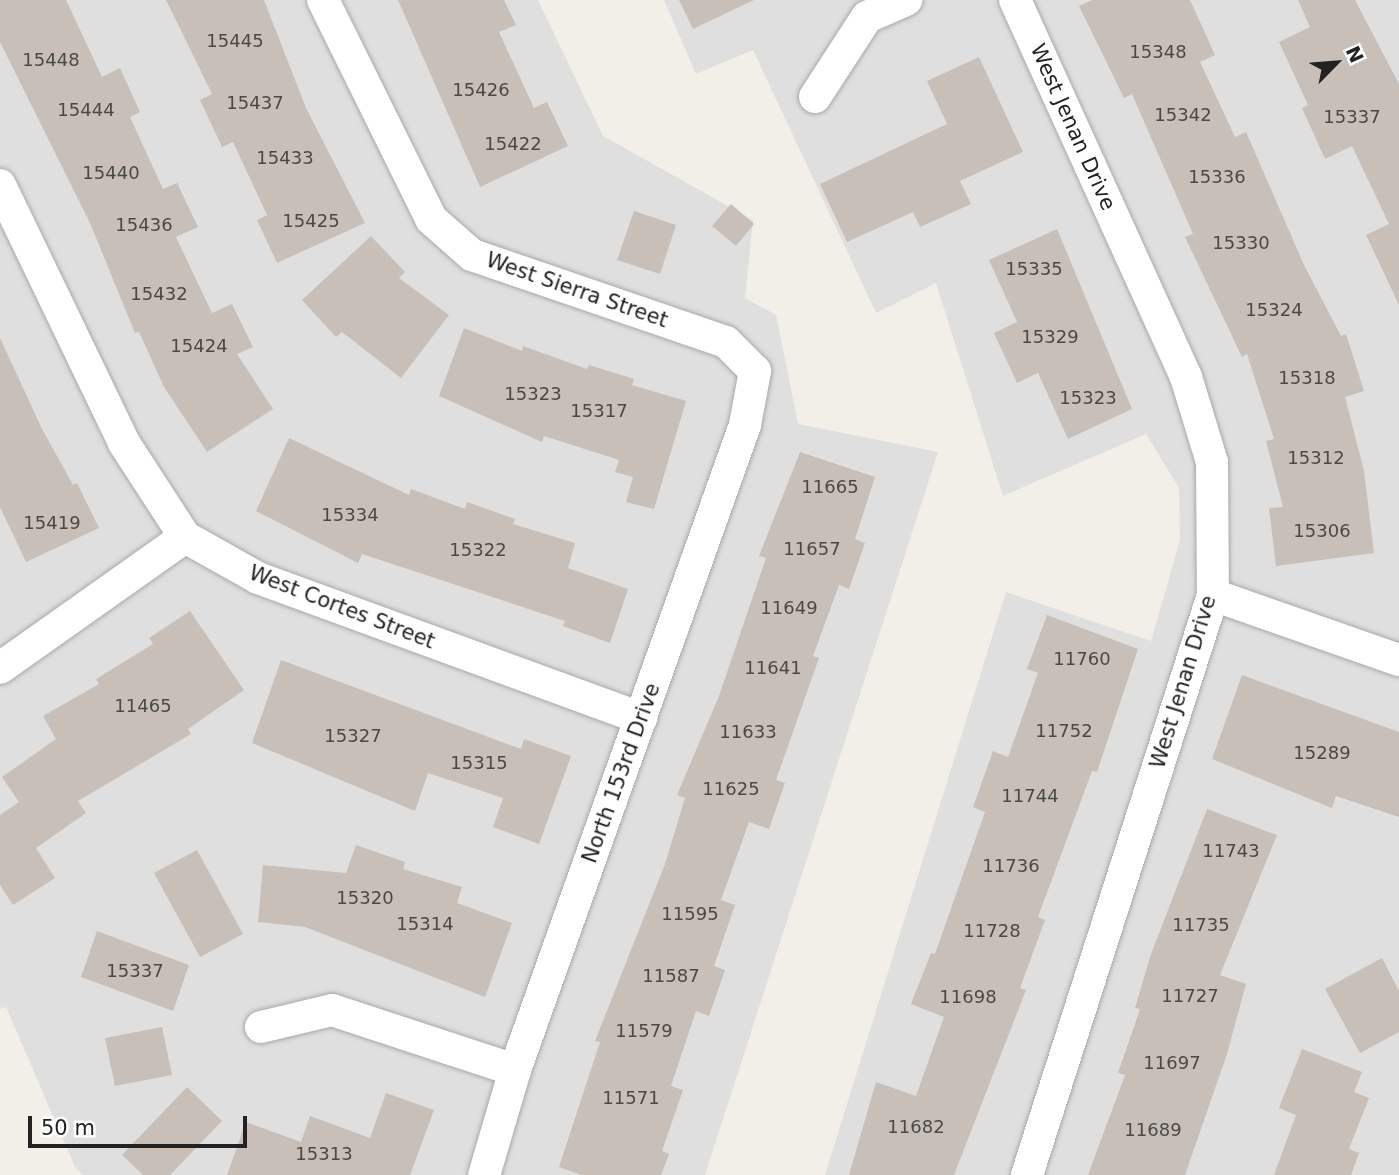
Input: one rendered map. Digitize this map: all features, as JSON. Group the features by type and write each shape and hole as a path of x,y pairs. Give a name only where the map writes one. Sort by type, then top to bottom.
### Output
{"street":[{"name":"West Sierra Street","path":"323,0 431,219 472,255 726,342 755,371"},
{"path":"816,97 867,17 906,0"},
{"name":"West Jenan Drive","path":"1015,0 1186,377 1212,462 1213,595 1027,1175"},
{"name":"West Cortes Street","path":"0,185 124,443 185,537 257,578 641,718"},
{"name":"North 153rd Drive","path":"484,1175 515,1070 745,425 755,371"},
{"path":"0,668 185,537"},
{"path":"1213,595 1399,660"},
{"path":"261,1027 332,1010 515,1070"}],"shaded area":[{"path":"0,0 538,0 603,136 753,220 745,298 776,315 798,424 938,452 705,1175 83,1175 75,1167 6,1007 0,1009"},
{"path":"664,0 1399,0 1399,1175 825,1175 1006,592 1151,641 1180,540 1179,488 1146,434 1003,496 936,283 876,313 753,50 696,74"}],"building":[{"path":"0,0 66,0 102,77 120,68 140,112 130,117 163,189 177,183 198,227 176,237 212,313 232,304 253,347 237,354 273,409 207,452 164,387 139,332 135,333 90,223 0,42"},
{"path":"166,0 264,0 306,108 365,223 277,263 257,220 267,215 233,142 222,147 200,100 212,94"},
{"path":"398,0 504,0 516,25 499,32 534,108 547,102 568,146 480,187"},
{"path":"679,0 754,0 693,29"},
{"path":"1092,0 1190,0 1215,55 1200,62 1235,137 1246,132 1304,265 1341,336 1346,334 1364,391 1345,397 1364,471 1374,553 1276,566 1269,508 1283,507 1266,441 1274,439 1247,354 1242,357 1185,237 1193,234 1132,94 1124,98 1079,6"},
{"path":"1298,0 1355,0 1399,84 1399,305 1366,235 1389,224 1352,146 1325,159 1302,108 1308,105 1279,42 1310,27"},
{"path":"979,57 1023,152 960,181 971,204 920,227 913,212 847,242 820,184 947,124 927,81"},
{"path":"731,204 754,224 736,246 712,226"},
{"path":"634,211 676,225 660,274 617,260"},
{"path":"1057,229 1132,409 1068,439 1038,373 1017,383 994,333 1017,322 989,260"},
{"path":"371,236 405,272 399,278 449,315 401,378 342,332 336,337 302,300"},
{"path":"464,328 522,351 523,346 587,369 589,365 634,379 632,385 686,401 654,509 626,502 633,477 615,472 619,460 544,436 542,442 439,396"},
{"path":"0,338 42,429 73,485 77,483 99,528 26,562 0,507"},
{"path":"289,438 409,495 411,489 465,509 467,502 515,519 513,524 575,543 568,568 628,589 610,643 563,626 565,621 362,554 358,563 256,511"},
{"path":"800,452 875,477 855,539 865,543 849,589 839,585 813,656 819,658 776,780 785,783 769,829 749,822 721,900 735,905 714,966 725,970 709,1016 696,1011 671,1086 683,1090 662,1151 669,1154 661,1175 582,1175 559,1167 600,1042 595,1041 665,864 685,798 677,795 719,696 766,558 759,556"},
{"path":"190,611 244,690 188,729 191,734 78,801 86,813 36,848 55,878 13,905 0,885 0,815 19,802 2,777 56,739 43,716 99,684 96,679 153,644 149,638"},
{"path":"1047,615 1138,649 1097,772 1092,771 1038,917 1045,920 1020,988 1026,990 954,1175 849,1175 876,1082 916,1096 944,1017 911,1004 931,953 935,954 985,812 973,807 993,751 1008,757 1038,673 1027,669"},
{"path":"281,660 521,749 524,739 571,756 539,844 493,827 503,798 428,773 415,811 252,743"},
{"path":"1242,675 1399,732 1399,817 1336,796 1332,808 1212,759"},
{"path":"1207,809 1277,835 1220,975 1246,984 1227,1054 1185,1175 1088,1175 1125,1075 1118,1073 1140,1009 1135,1008 1151,954"},
{"path":"356,845 405,862 403,869 462,887 457,903 512,923 485,997 305,927 258,922 263,865 346,873"},
{"path":"197,850 243,934 200,957 154,873"},
{"path":"97,931 189,965 173,1011 81,977"},
{"path":"1382,958 1399,991 1399,1032 1360,1053 1325,989"},
{"path":"162,1027 172,1075 115,1086 105,1038"},
{"path":"1302,1049 1362,1072 1354,1092 1369,1098 1349,1149 1359,1153 1351,1175 1274,1175 1296,1115 1279,1108"},
{"path":"187,1087 222,1121 170,1175 143,1175 122,1155"},
{"path":"386,1093 434,1110 410,1175 227,1175 246,1122 301,1142 310,1116 370,1138"}]}
